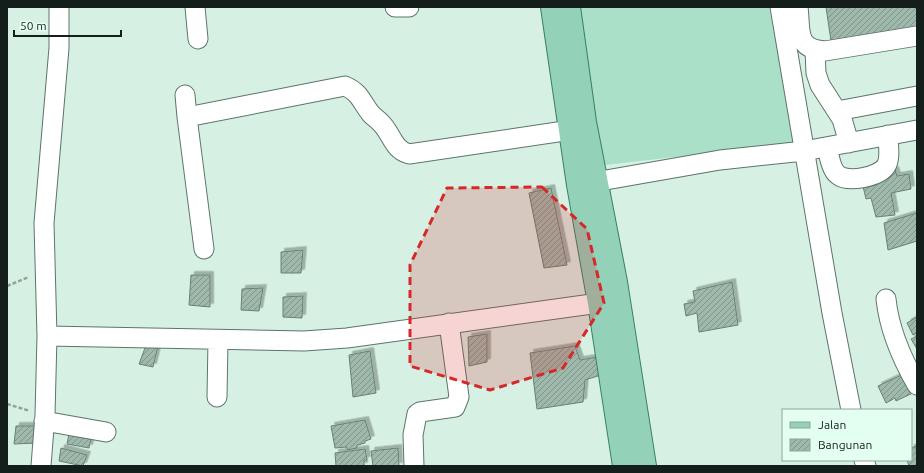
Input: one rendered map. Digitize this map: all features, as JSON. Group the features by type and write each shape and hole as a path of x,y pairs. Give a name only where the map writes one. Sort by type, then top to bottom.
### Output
{"main road":[{"path":"552,7 571,130 588,183 616,282 645,466"},
{"path":"569,7 585,122 588,183 599,303 624,466"}],"street":[{"path":"41,466 47,336 45,271 46,188 59,48 60,7"},
{"path":"195,7 198,39"},
{"path":"395,7 409,7"},
{"path":"780,7 804,151 851,409"},
{"path":"798,7 802,42 807,47 815,50 824,51 917,36"},
{"path":"815,50 816,73 820,85 842,119 849,142"},
{"path":"187,118 346,86 354,90 359,95 370,112 380,121 400,151 409,154 571,130"},
{"path":"185,95 204,249"},
{"path":"837,111 917,96"},
{"path":"588,183 720,160 804,151 917,130"},
{"path":"827,147 834,171 837,175 845,179 879,174 888,162 888,135"},
{"path":"886,299 887,312 894,333 917,385"},
{"path":"47,336 218,340 318,340 347,338 599,303"},
{"path":"414,466 413,435 417,414 420,412 455,407 458,402 459,397 449,323"},
{"path":"217,397 218,340"},
{"path":"44,418 106,432"}],"path":[{"path":"7,286 45,271"},
{"path":"7,404 44,418"}],"highlighted area":[{"path":"542,187 587,229 604,303 563,368 490,390 410,366 410,265 447,188"}],"green space":[{"path":"570,7 769,7 796,143 597,166"}],"building":[{"path":"826,7 917,7 917,27 831,41"},
{"path":"895,170 897,176 909,174 911,189 891,193 895,215 876,217 871,198 866,199 862,182"},
{"path":"551,188 567,265 544,268 529,193"},
{"path":"917,213 917,241 888,250 884,223"},
{"path":"303,250 301,273 281,273 281,252"},
{"path":"191,275 210,275 210,307 189,305"},
{"path":"732,282 738,325 699,332 697,313 686,316 684,304 695,302 693,291"},
{"path":"263,288 259,311 241,310 242,289"},
{"path":"303,296 302,318 283,317 283,297"},
{"path":"917,317 917,333 913,335 907,323"},
{"path":"487,334 487,362 469,366 468,337"},
{"path":"917,336 917,349 911,339"},
{"path":"158,346 153,367 139,364 145,348"},
{"path":"575,346 580,360 598,357 601,375 585,380 583,402 537,409 530,353"},
{"path":"370,351 376,393 353,397 349,355"},
{"path":"908,372 917,391 896,401 895,398 886,403 878,386"},
{"path":"365,420 371,439 365,441 365,443 357,445 357,448 347,450 347,447 335,448 331,426"},
{"path":"16,426 38,426 37,443 14,444"},
{"path":"70,429 92,434 89,448 67,444"},
{"path":"916,446 917,466 909,466 907,461 912,461 912,448"},
{"path":"61,448 87,455 83,466 59,461"},
{"path":"398,448 399,466 373,466 371,451"},
{"path":"365,449 367,460 364,460 364,466 336,466 335,453"}]}
